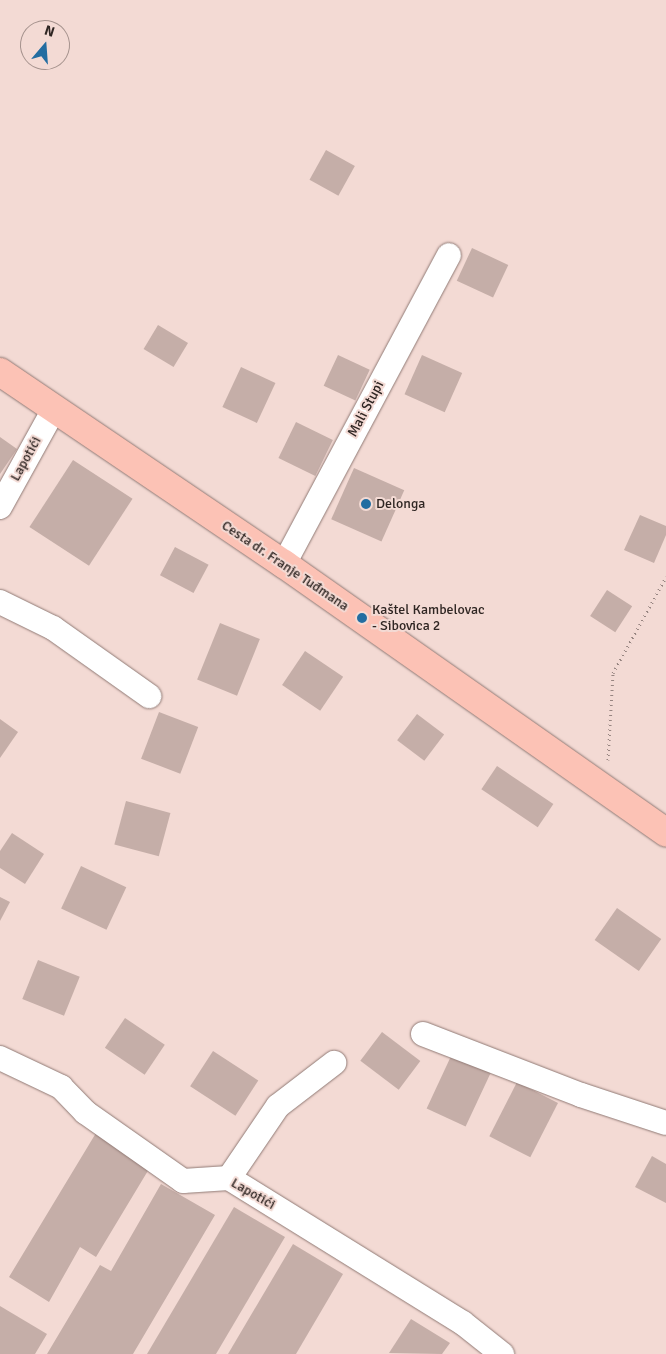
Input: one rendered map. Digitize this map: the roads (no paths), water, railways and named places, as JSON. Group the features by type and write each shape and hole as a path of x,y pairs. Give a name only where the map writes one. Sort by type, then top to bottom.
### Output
{"main road":[{"name":"Cesta dr. Franje Tuđmana","path":"0,372 53,411 284,564 666,832"}],"street":[{"name":"Mali Stupi","path":"284,564 449,255"},
{"name":"Lapotići","path":"0,507 53,411"},
{"path":"0,602 53,628 149,696"},
{"path":"423,1034 581,1095 666,1124"},
{"name":"Lapotići","path":"0,1058 61,1087 85,1112 183,1181 229,1178 463,1323 502,1354"},
{"path":"229,1178 278,1106 334,1063"}],"place":[{"name":"Delonga","path":"366,504"},
{"name":"Kaštel Kambelovac - Sibovica 2","path":"362,618"}]}
